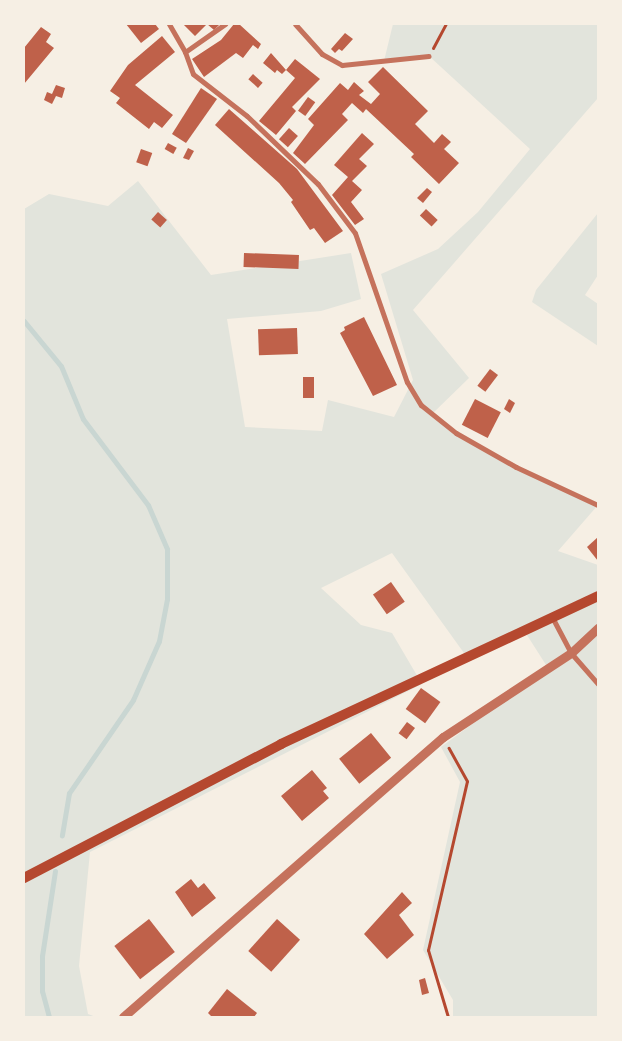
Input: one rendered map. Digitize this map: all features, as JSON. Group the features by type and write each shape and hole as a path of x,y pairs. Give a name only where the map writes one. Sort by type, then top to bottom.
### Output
{"main road":[{"path":"24,878 282,744 598,596"}],"street":[{"path":"169,24 186,52 193,74 247,116 318,184 355,233 407,382 421,405 456,433 516,467 598,505"},
{"path":"186,52 225,24"},
{"path":"296,24 322,54 342,65 429,56"},
{"path":"552,617 571,653 598,684"},
{"path":"123,1017 443,737 571,653 598,628"}],"path":[{"path":"429,56 446,24"},
{"path":"443,737 467,781 428,950 448,1017"}],"shaded area":[{"path":"393,24 598,24 598,98 413,310 469,378 431,415 516,467 598,505 558,551 598,565 598,1017 453,1017 453,1000 423,950 460,782 441,747 548,668 525,632 469,660 392,553 321,588 361,625 392,633 422,684 90,852 79,966 88,1014 96,1017 24,1017 24,209 49,194 108,206 138,181 211,275 351,253 361,299 321,311 227,319 245,427 322,431 328,400 394,417 413,380 381,274 438,249 478,212 530,149 429,56 384,61"},
{"path":"598,213 598,275 585,295 598,304 598,346 532,302 536,290"}],"building":[{"path":"126,24 155,24 159,29 141,43"},
{"path":"183,24 207,24 195,36"},
{"path":"207,24 220,24 214,30"},
{"path":"234,24 239,24 261,44 258,49 253,45 243,58 236,53 204,77 192,59 221,40"},
{"path":"41,27 51,34 46,42 54,48 24,84 24,48"},
{"path":"345,33 353,39 342,51 339,49 335,53 331,49"},
{"path":"162,36 175,52 135,85 173,115 162,128 154,122 149,129 116,103 120,98 110,91 128,65"},
{"path":"271,53 286,70 282,74 277,70 275,73 263,63"},
{"path":"295,59 320,79 292,107 296,111 276,135 259,121 295,78 286,70"},
{"path":"383,67 428,111 415,124 434,143 442,134 451,142 444,149 459,163 439,184 411,157 414,154 366,109 363,113 352,103 342,114 348,120 305,164 293,153 314,125 308,119 340,83 348,90 354,82 364,91 359,95 371,104 380,94 368,82"},
{"path":"253,74 263,83 258,88 248,79"},
{"path":"56,85 65,88 62,98 56,96 52,104 44,100 47,92 52,94"},
{"path":"201,88 217,99 186,143 172,134"},
{"path":"308,97 315,102 305,116 298,111"},
{"path":"229,109 297,169 343,231 325,243 314,228 310,230 291,202 293,200 279,183 215,125"},
{"path":"289,128 298,136 288,147 279,139"},
{"path":"362,133 374,144 359,159 367,166 352,181 362,190 351,202 364,219 355,225 332,195 348,177 334,165"},
{"path":"168,143 177,148 173,154 165,149"},
{"path":"188,148 194,151 189,160 183,158"},
{"path":"141,149 152,153 147,166 136,162"},
{"path":"427,188 432,192 423,203 417,198"},
{"path":"426,209 438,220 432,226 420,216"},
{"path":"158,212 167,220 160,227 151,219"},
{"path":"244,253 299,255 298,269 244,267"},
{"path":"364,317 397,385 373,396 340,333 345,330 344,327"},
{"path":"297,328 298,354 259,355 258,329"},
{"path":"490,369 498,375 485,392 477,386"},
{"path":"303,377 314,377 314,398 303,398"},
{"path":"475,399 501,412 488,438 462,425"},
{"path":"509,399 515,403 510,413 504,409"},
{"path":"598,537 598,561 587,547"},
{"path":"391,582 405,602 387,614 373,595"},
{"path":"421,688 440,702 425,723 406,709"},
{"path":"407,722 415,728 407,739 399,733"},
{"path":"371,733 391,758 359,784 339,759"},
{"path":"312,770 327,788 323,791 329,798 302,821 281,796"},
{"path":"191,879 198,888 204,883 216,898 192,917 175,892"},
{"path":"402,892 412,903 399,915 414,935 387,959 364,934"},
{"path":"149,919 175,952 140,979 114,946"},
{"path":"277,919 300,940 271,972 248,951"},
{"path":"425,978 429,993 422,995 419,980"},
{"path":"227,989 257,1013 254,1017 212,1017 208,1013"}],"waterway":[{"path":"24,321 61,366 83,419 148,505 167,549 167,599 159,641 133,700 69,793 62,835"},
{"path":"49,1017 42,991 42,956 55,871"}]}
